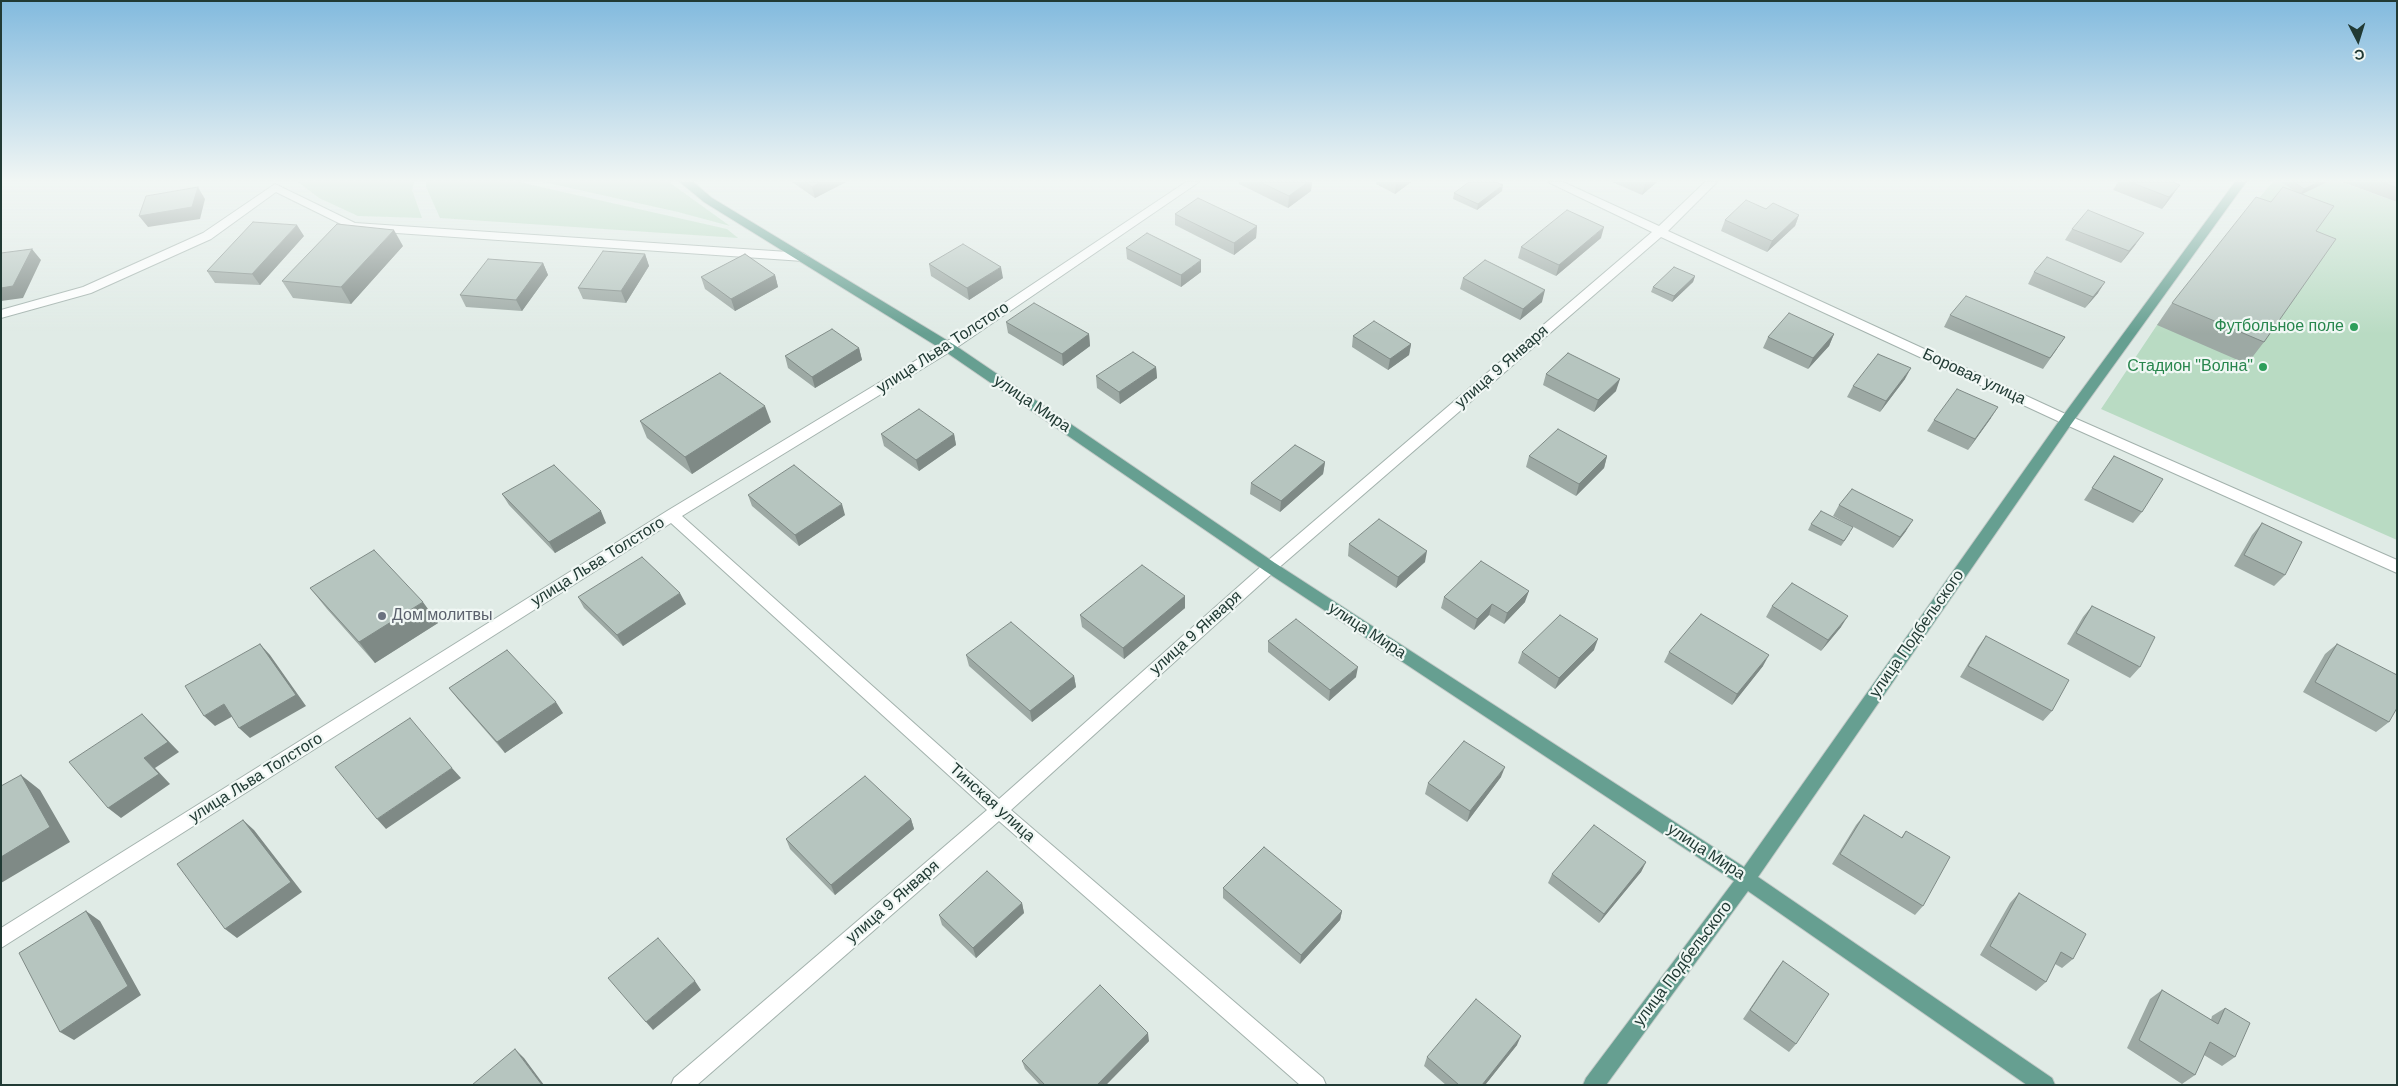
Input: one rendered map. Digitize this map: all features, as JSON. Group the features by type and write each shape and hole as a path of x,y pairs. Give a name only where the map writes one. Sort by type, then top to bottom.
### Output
{"main road":[{"name":"улица Мира","path":"762,233 948,346 1270,567 1746,879 2045,1085"},
{"name":"улица Подбельского","path":"1592,1085 1746,879 2067,420 2204,233"}],"street":[{"path":"1,314 87,290 211,233"},
{"path":"448,233 803,258"},
{"name":"улица Льва Толстого","path":"1,939 672,515 948,346 1118,233"},
{"name":"улица 9 Января","path":"681,1085 999,810 1270,567 1659,233"},
{"name":"Боровая улица","path":"1665,233 2067,420 2397,567"},
{"name":"Тинская улица","path":"672,515 999,810 1316,1085"}],"green space":[{"path":"659,233 731,233 738,238"},
{"name":"Стадион \"Волна\"","path":"2229,233 2397,233 2397,540 2101,409 2157,325"}],"building":[{"path":"243,233 290,233 252,274 207,271"},
{"path":"329,233 392,233 341,287 282,281"},
{"path":"1147,233 1201,260 1181,275 1126,248"},
{"path":"1213,233 1248,233 1234,243"},
{"path":"1539,233 1597,233 1559,265 1521,247"},
{"path":"1753,233 1781,233 1772,241"},
{"path":"2082,233 2144,233 2129,251"},
{"path":"2228,233 2320,233 2336,239 2264,342 2172,303"},
{"path":"963,244 1001,267 967,288 929,264"},
{"path":"32,249 13,286 1,288 1,253"},
{"path":"603,251 645,254 621,291 578,288"},
{"path":"745,254 775,275 731,299 701,277"},
{"path":"2047,257 2105,282 2093,297 2034,272"},
{"path":"488,259 543,263 516,300 460,295"},
{"path":"1485,260 1545,290 1523,309 1463,278"},
{"path":"1674,267 1695,276 1674,296 1653,287"},
{"path":"1966,296 2065,337 2050,358 1950,315"},
{"path":"1034,303 1089,334 1062,354 1006,322"},
{"path":"1789,313 1834,334 1813,358 1768,337"},
{"path":"1374,321 1411,344 1390,359 1353,336"},
{"path":"832,329 859,348 812,377 785,356"},
{"path":"1133,352 1156,367 1119,392 1096,376"},
{"path":"1568,353 1620,379 1598,400 1546,374"},
{"path":"1878,354 1911,368 1886,401 1853,386"},
{"path":"720,373 765,406 685,457 640,421"},
{"path":"1957,389 1998,407 1975,439 1934,420"},
{"path":"919,409 954,434 916,460 881,434"},
{"path":"1558,429 1607,456 1579,484 1529,456"},
{"path":"1295,445 1325,462 1281,501 1251,483"},
{"path":"2114,456 2163,479 2142,512 2092,488"},
{"path":"554,465 601,511 549,542 502,494"},
{"path":"794,465 842,504 795,535 748,495"},
{"path":"1852,489 1913,520 1900,537 1839,505"},
{"path":"1821,511 1853,527 1844,541 1811,524"},
{"path":"1379,519 1427,551 1398,577 1349,544"},
{"path":"2262,523 2302,542 2285,575 2244,555"},
{"name":"Дом молитвы","path":"374,550 423,602 359,642 310,588"},
{"path":"642,557 680,593 617,635 578,597"},
{"path":"1481,561 1529,591 1507,613 1492,604 1477,619 1444,597"},
{"path":"1142,565 1185,596 1123,648 1080,615"},
{"path":"1792,583 1848,616 1828,640 1772,606"},
{"path":"2092,606 2155,637 2140,667 2076,633"},
{"path":"1701,614 1769,655 1737,694 1669,652"},
{"path":"1560,615 1598,639 1559,678 1522,652"},
{"path":"1296,619 1358,667 1330,690 1268,641"},
{"path":"1011,622 1074,676 1030,711 966,655"},
{"path":"1986,636 2069,680 2052,711 1968,666"},
{"path":"260,644 296,695 239,728 224,704 204,716 185,686"},
{"path":"2337,644 2397,675 2397,708 2389,722 2315,682"},
{"path":"507,650 556,702 497,742 449,688"},
{"path":"142,714 168,742 144,758 159,774 108,808 69,762"},
{"path":"410,718 452,768 377,819 335,767"},
{"path":"1464,741 1505,767 1470,811 1428,783"},
{"path":"21,775 50,827 1,857 1,786"},
{"path":"865,776 911,819 831,885 786,839"},
{"path":"1864,815 1902,838 1906,831 1950,857 1923,906 1840,854"},
{"path":"243,820 291,882 225,929 177,864"},
{"path":"1594,825 1646,862 1604,914 1552,874"},
{"path":"1264,847 1342,911 1301,955 1223,888"},
{"path":"987,871 1022,903 973,948 939,915"},
{"path":"2019,893 2086,934 2073,959 2061,952 2046,982 1990,946"},
{"path":"86,911 128,986 60,1032 19,953"},
{"path":"658,938 695,981 646,1022 608,978"},
{"path":"1783,961 1829,994 1796,1044 1750,1010"},
{"path":"1100,985 1148,1033 1097,1085 1045,1085 1022,1061"},
{"path":"2162,990 2218,1024 2225,1008 2250,1023 2235,1057 2210,1042 2195,1075 2139,1040"},
{"path":"1476,999 1521,1036 1482,1085 1459,1085 1427,1057"},
{"path":"515,1049 542,1085 472,1085"}],"place":[{"name":"Футбольное поле","path":"2354,327"},
{"name":"Стадион \"Волна\"","path":"2263,367"},
{"name":"Дом молитвы","path":"382,616"}]}
